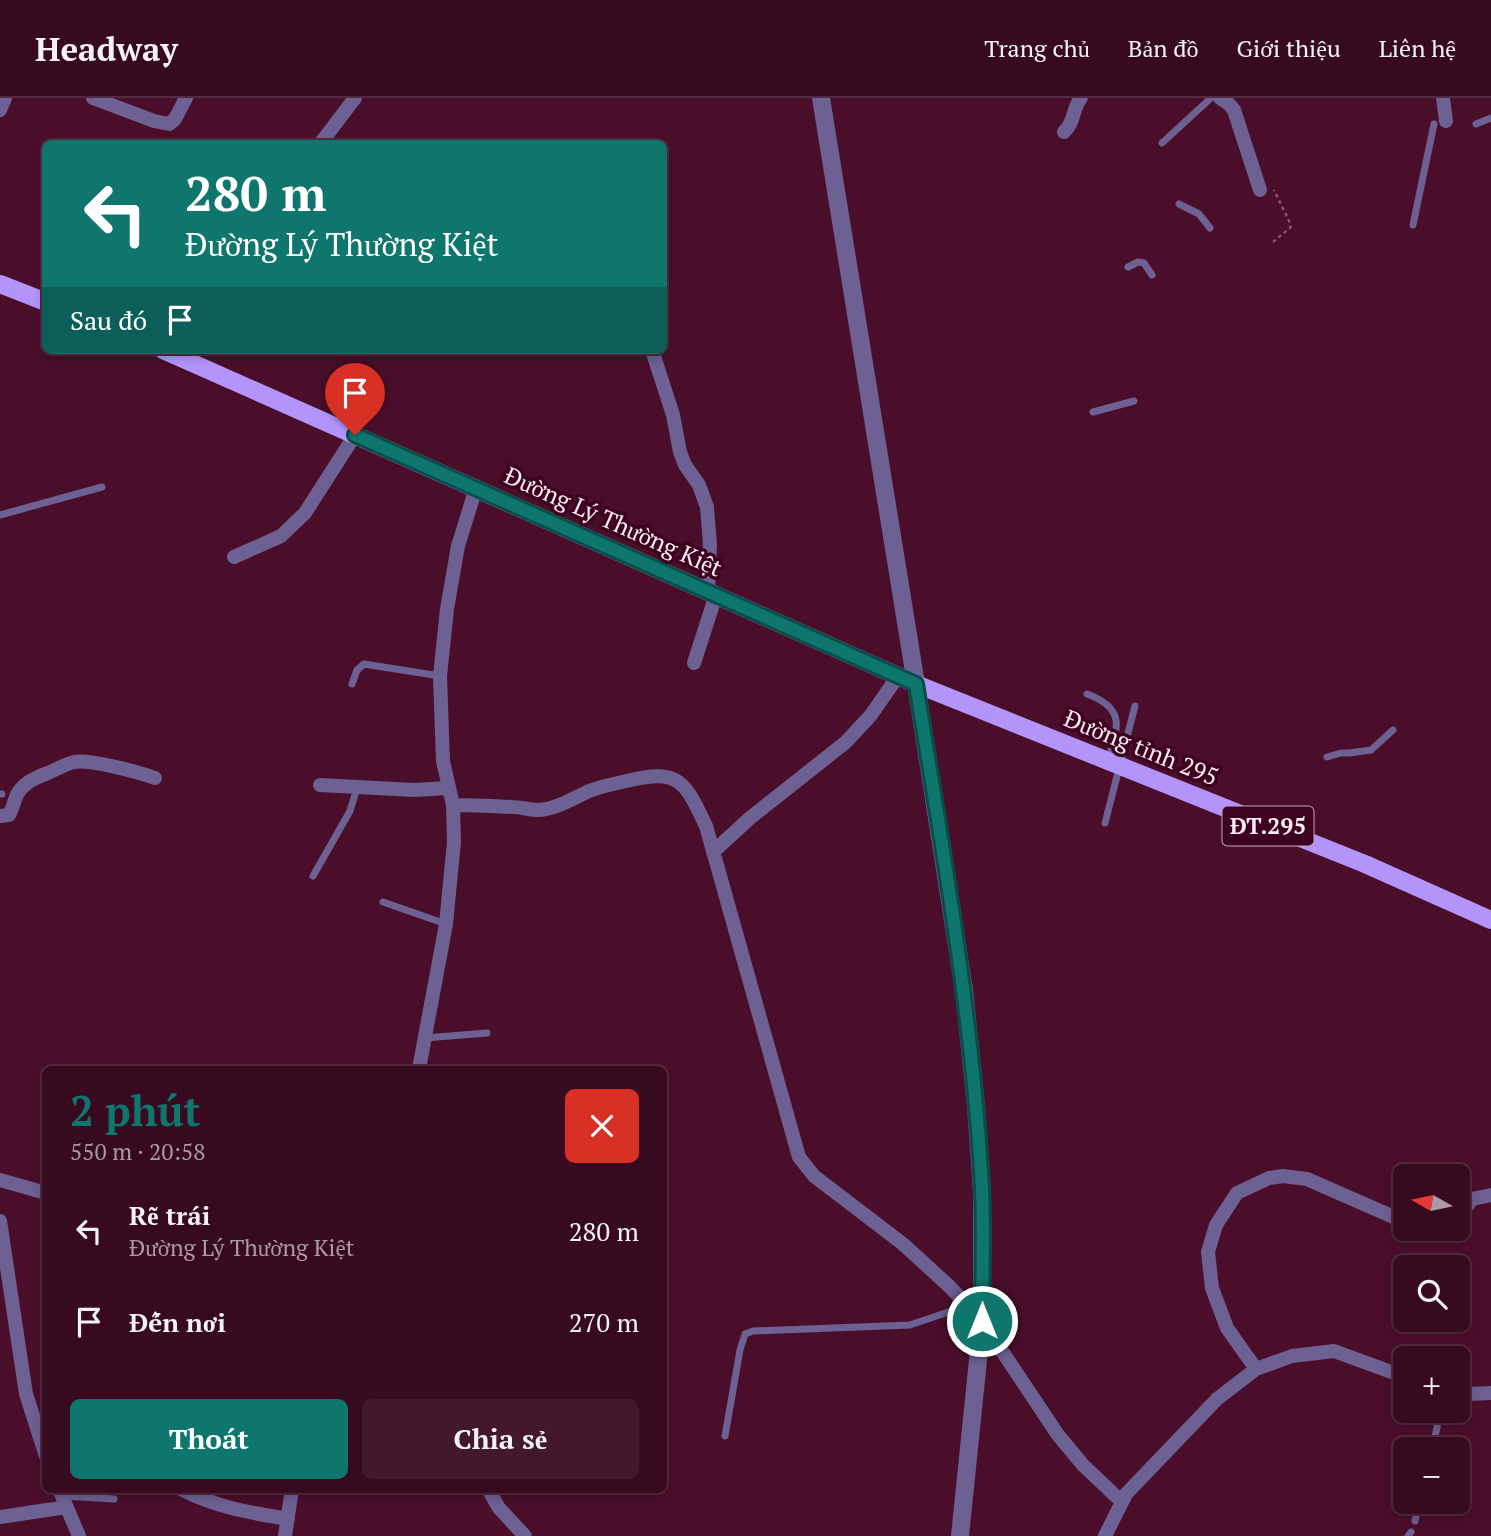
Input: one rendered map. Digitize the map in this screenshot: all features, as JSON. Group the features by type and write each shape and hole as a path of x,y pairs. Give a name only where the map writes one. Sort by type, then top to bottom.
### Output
{"main road":[{"path":"0,284 42,300"},
{"name":"Đường Lý Thường Kiệt","path":"190,355 355,435 916,684 1044,736"},
{"name":"Đường tỉnh 295","path":"1044,736 1365,864 1491,920"}],"street":[{"path":"0,110 5,98"},
{"path":"93,98 169,124 175,119 186,98"},
{"path":"323,140 355,98"},
{"path":"821,98 964,990 976,1107 982,1192 982,1321 960,1536"},
{"path":"1064,132 1072,124 1073,112 1081,98"},
{"path":"1220,98 1234,110 1265,186"},
{"path":"1440,122 1443,98"},
{"path":"653,354 673,415 680,453 699,485 707,507 710,593 714,601 694,663"},
{"path":"234,557 281,536 305,513 355,435"},
{"path":"420,1066 446,924 454,842 453,805 443,761 440,676 447,609 458,546 475,488"},
{"path":"712,852 846,742 871,715 898,676"},
{"path":"0,817 9,815 17,792 23,786 72,762 85,762 155,778"},
{"path":"453,805 539,810 561,804 596,788 649,776 675,779 694,800 706,826 799,1157 814,1176 903,1244 982,1321 1058,1435 1083,1465 1122,1502"},
{"path":"320,785 414,790 449,788"},
{"path":"1256,1369 1227,1328 1212,1288 1208,1252 1216,1225 1237,1193 1269,1178 1283,1176 1307,1179 1393,1217"},
{"path":"0,1180 42,1192"},
{"path":"1470,1202 1491,1195"},
{"path":"0,1221 26,1394 42,1444"},
{"path":"1105,1536 1126,1494 1217,1399 1256,1369 1292,1356 1334,1351 1393,1373"},
{"path":"1470,1394 1491,1393"},
{"path":"188,1493 223,1506 288,1519"},
{"path":"285,1536 291,1493"},
{"path":"490,1493 499,1508 525,1536"},
{"path":"0,1517 62,1497 79,1536"}],"lane":[{"path":"1162,143 1211,98"},
{"path":"1476,124 1491,118"},
{"path":"1413,225 1440,122"},
{"path":"1179,204 1199,214 1210,228"},
{"path":"1128,267 1138,262 1144,263 1152,275"},
{"path":"1093,412 1134,401"},
{"path":"0,515 102,487"},
{"path":"352,684 357,670 364,664 440,676"},
{"path":"1087,694 1100,699 1115,713 1114,763 1105,823"},
{"path":"1114,763 1135,706"},
{"path":"1327,757 1371,750 1393,730"},
{"path":"313,876 350,811 358,787"},
{"path":"383,902 446,924"},
{"path":"425,1038 486,1033"},
{"path":"725,1436 745,1335 753,1331 910,1325 966,1306"},
{"path":"62,1497 114,1499"},
{"path":"1415,1521 1416,1514"}],"path":[{"path":"1265,186 1280,200 1290,225 1290,228 1273,242"}],"route":[{"path":"355,435 916,684 964,990 982,1192 982,1321"}]}
